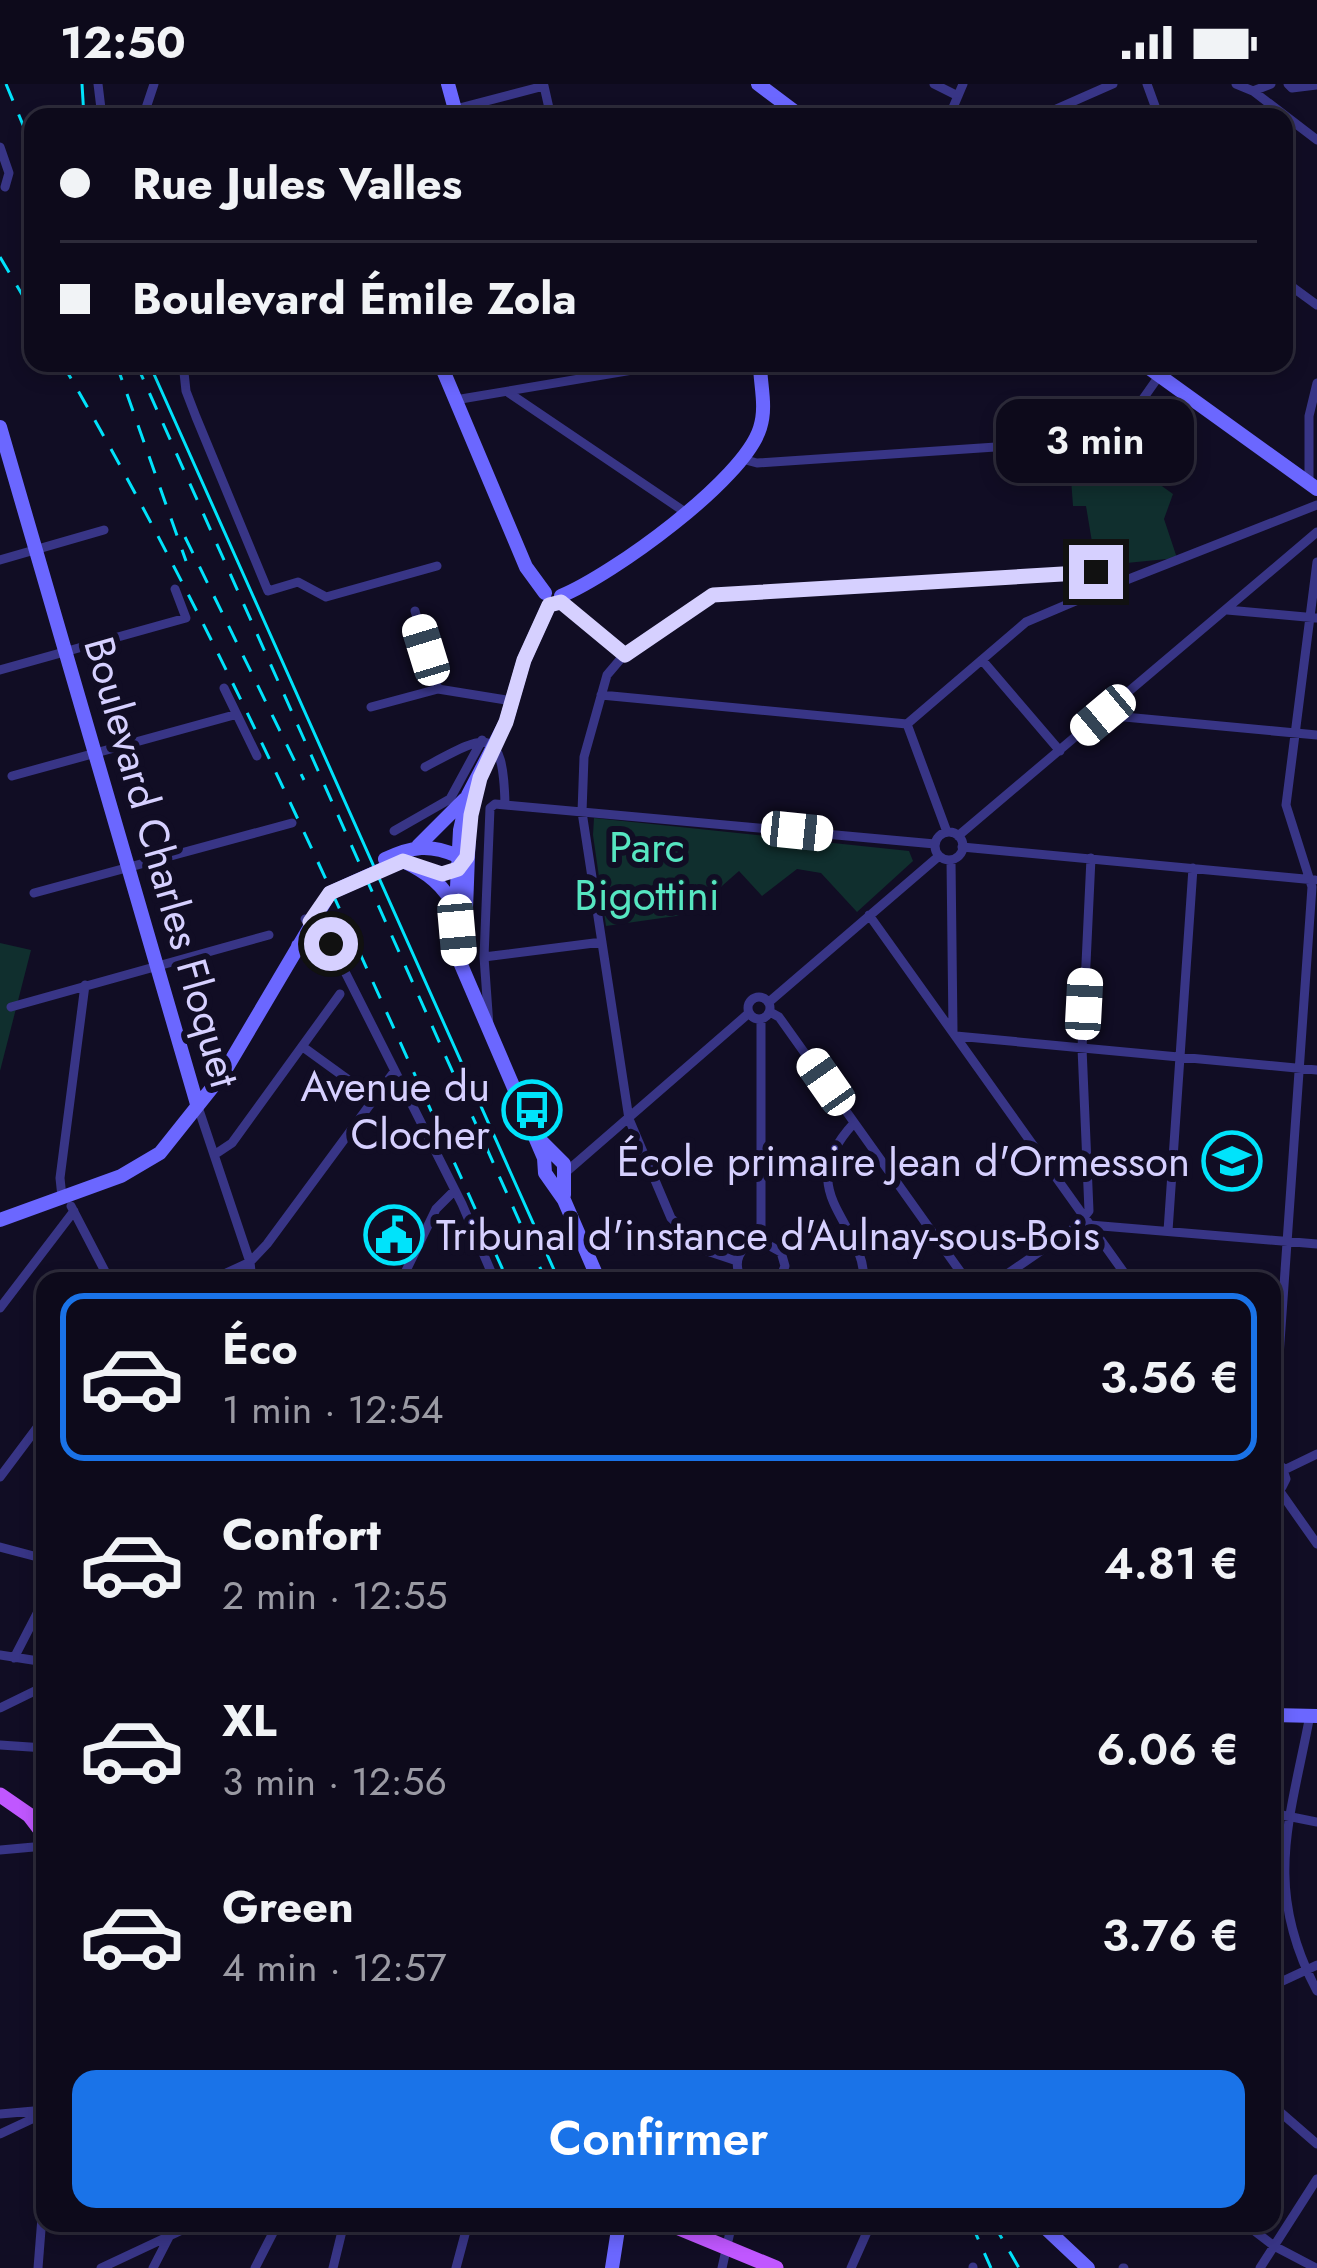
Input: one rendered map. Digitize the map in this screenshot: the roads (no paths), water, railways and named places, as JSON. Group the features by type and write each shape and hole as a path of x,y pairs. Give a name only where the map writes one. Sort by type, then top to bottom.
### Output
{"main road":[{"path":"0,1795 36,1824"},
{"path":"687,2232 776,2268"}],"street":[{"path":"758,84 790,108"},
{"path":"934,84 958,96"},
{"path":"953,108 963,84"},
{"path":"1058,108 1113,84"},
{"path":"1236,84 1275,108"},
{"path":"1253,91 1271,84"},
{"path":"1288,84 1292,88 1317,85"},
{"path":"472,108 544,86"},
{"path":"1293,122 1317,140"},
{"path":"0,147 9,173 5,187"},
{"path":"184,372 186,391 268,591 298,582 326,597 436,566"},
{"path":"443,372 526,567 554,599 625,655"},
{"path":"454,400 624,372"},
{"path":"394,831 450,799 489,743 512,701 524,660 554,599 617,564 685,512 754,444 762,424 760,372"},
{"path":"1154,372 1313,486"},
{"path":"742,459 757,463 1102,440 1119,433 1160,376"},
{"path":"1313,486 1310,416 1317,383"},
{"path":"509,393 685,512"},
{"name":"Boulevard Charles Floquet","path":"0,427 197,1104 251,1272"},
{"path":"601,694 908,724 1026,622 1317,505"},
{"path":"0,560 104,530"},
{"path":"767,1011 869,915 945,858 956,838 1317,532"},
{"path":"1281,1328 1314,880 1286,805 1317,562"},
{"path":"737,1261 707,1250 671,1218 629,1119 582,812 584,757 612,666 713,595 1096,572 1106,581 1106,588"},
{"path":"0,670 186,618 175,590"},
{"path":"1226,610 1313,618"},
{"path":"415,611 438,688"},
{"path":"982,660 1060,751"},
{"path":"224,688 257,756"},
{"path":"371,707 438,688 512,701"},
{"path":"12,776 234,715"},
{"path":"1103,715 1317,735"},
{"path":"908,724 956,838"},
{"path":"425,767 476,740 489,743"},
{"path":"488,1026 467,959 462,864 489,743"},
{"path":"489,743 504,776 505,804"},
{"path":"216,1079 329,890 418,846 480,778"},
{"path":"468,795 457,914 460,960 532,1131 552,1156 564,1200 595,1272"},
{"path":"488,1026 484,957 490,808 505,804 935,844 945,858 954,1034"},
{"path":"34,892 292,823"},
{"path":"935,844 939,836 1090,858 1314,880"},
{"path":"418,846 437,847 462,864"},
{"path":"1088,1222 1082,1048 1090,858"},
{"path":"393,862 442,874 462,864"},
{"path":"393,862 442,886 457,914"},
{"path":"1168,1231 1193,868"},
{"path":"869,915 1124,1272"},
{"path":"307,921 324,932 331,944 491,1272"},
{"path":"0,1220 150,1161 216,1079 298,946 307,921"},
{"path":"10,1007 269,935"},
{"path":"298,946 309,940 331,944"},
{"path":"484,957 602,942"},
{"path":"85,986 60,1178 105,1272"},
{"path":"214,1155 226,1150 340,994"},
{"path":"749,1013 752,999 759,997 767,1011 761,1241"},
{"path":"561,1178 586,1151 749,1013 767,1011 779,1017 962,1272"},
{"path":"954,1034 1317,1070"},
{"path":"303,1047 372,1097"},
{"path":"188,1071 216,1079"},
{"path":"228,1272 250,1262 394,1072"},
{"path":"854,1123 836,1151 828,1187 834,1210 860,1254 863,1272"},
{"path":"552,1156 586,1151"},
{"path":"405,1272 436,1209 455,1190"},
{"path":"0,1309 74,1211"},
{"path":"1011,1272 1088,1222 1317,1244"},
{"path":"740,1272 737,1261 748,1244 761,1241 781,1252 781,1272"},
{"path":"0,1477 36,1429"},
{"path":"1284,1470 1317,1454"},
{"path":"1281,1467 1285,1484 1281,1487"},
{"path":"1281,1499 1317,1544"},
{"path":"0,1547 36,1557"},
{"path":"14,1658 36,1615"},
{"path":"0,1655 36,1661"},
{"path":"0,1708 36,1690"},
{"path":"1281,1715 1313,1716 1283,1855 1284,1891 1317,1991"},
{"path":"0,1745 36,1747"},
{"path":"1281,1815 1317,1822"},
{"path":"0,1850 36,1847"},
{"path":"1281,1982 1312,1967"},
{"path":"0,2114 36,2112"},
{"path":"1281,2113 1317,2144"},
{"path":"0,2134 36,2116"},
{"path":"1260,2268 1317,2179"},
{"path":"38,2268 41,2232"},
{"path":"101,2268 179,2232"},
{"path":"256,2268 274,2232"},
{"path":"332,2268 342,2232"},
{"path":"456,2268 466,2232"},
{"path":"612,2268 618,2232"},
{"path":"703,2239 715,2232"},
{"path":"722,2268 729,2232"},
{"path":"851,2268 867,2232"},
{"path":"1050,2232 1088,2268"},
{"path":"1256,2232 1316,2268"},
{"path":"153,2268 169,2237"}],"tram line":[{"path":"82,84 83,108"},
{"path":"153,372 555,1272"}],"railway":[{"path":"6,84 24,127"},
{"path":"0,257 24,298"},
{"path":"67,372 242,701 504,1272"},
{"path":"119,372 186,561"},
{"path":"140,372 542,1272"},
{"path":"185,537 304,780"},
{"path":"975,2232 991,2268"},
{"path":"998,2232 1019,2268"}],"place":[{"name":"Avenue du Clocher","path":"532,1110"},
{"name":"École primaire Jean d'Ormesson","path":"1232,1161"},
{"name":"Tribunal d'instance d'Aulnay-sous-Bois","path":"394,1235"}],"park label":[{"name":"Parc Bigottini","path":"647,872"}]}
